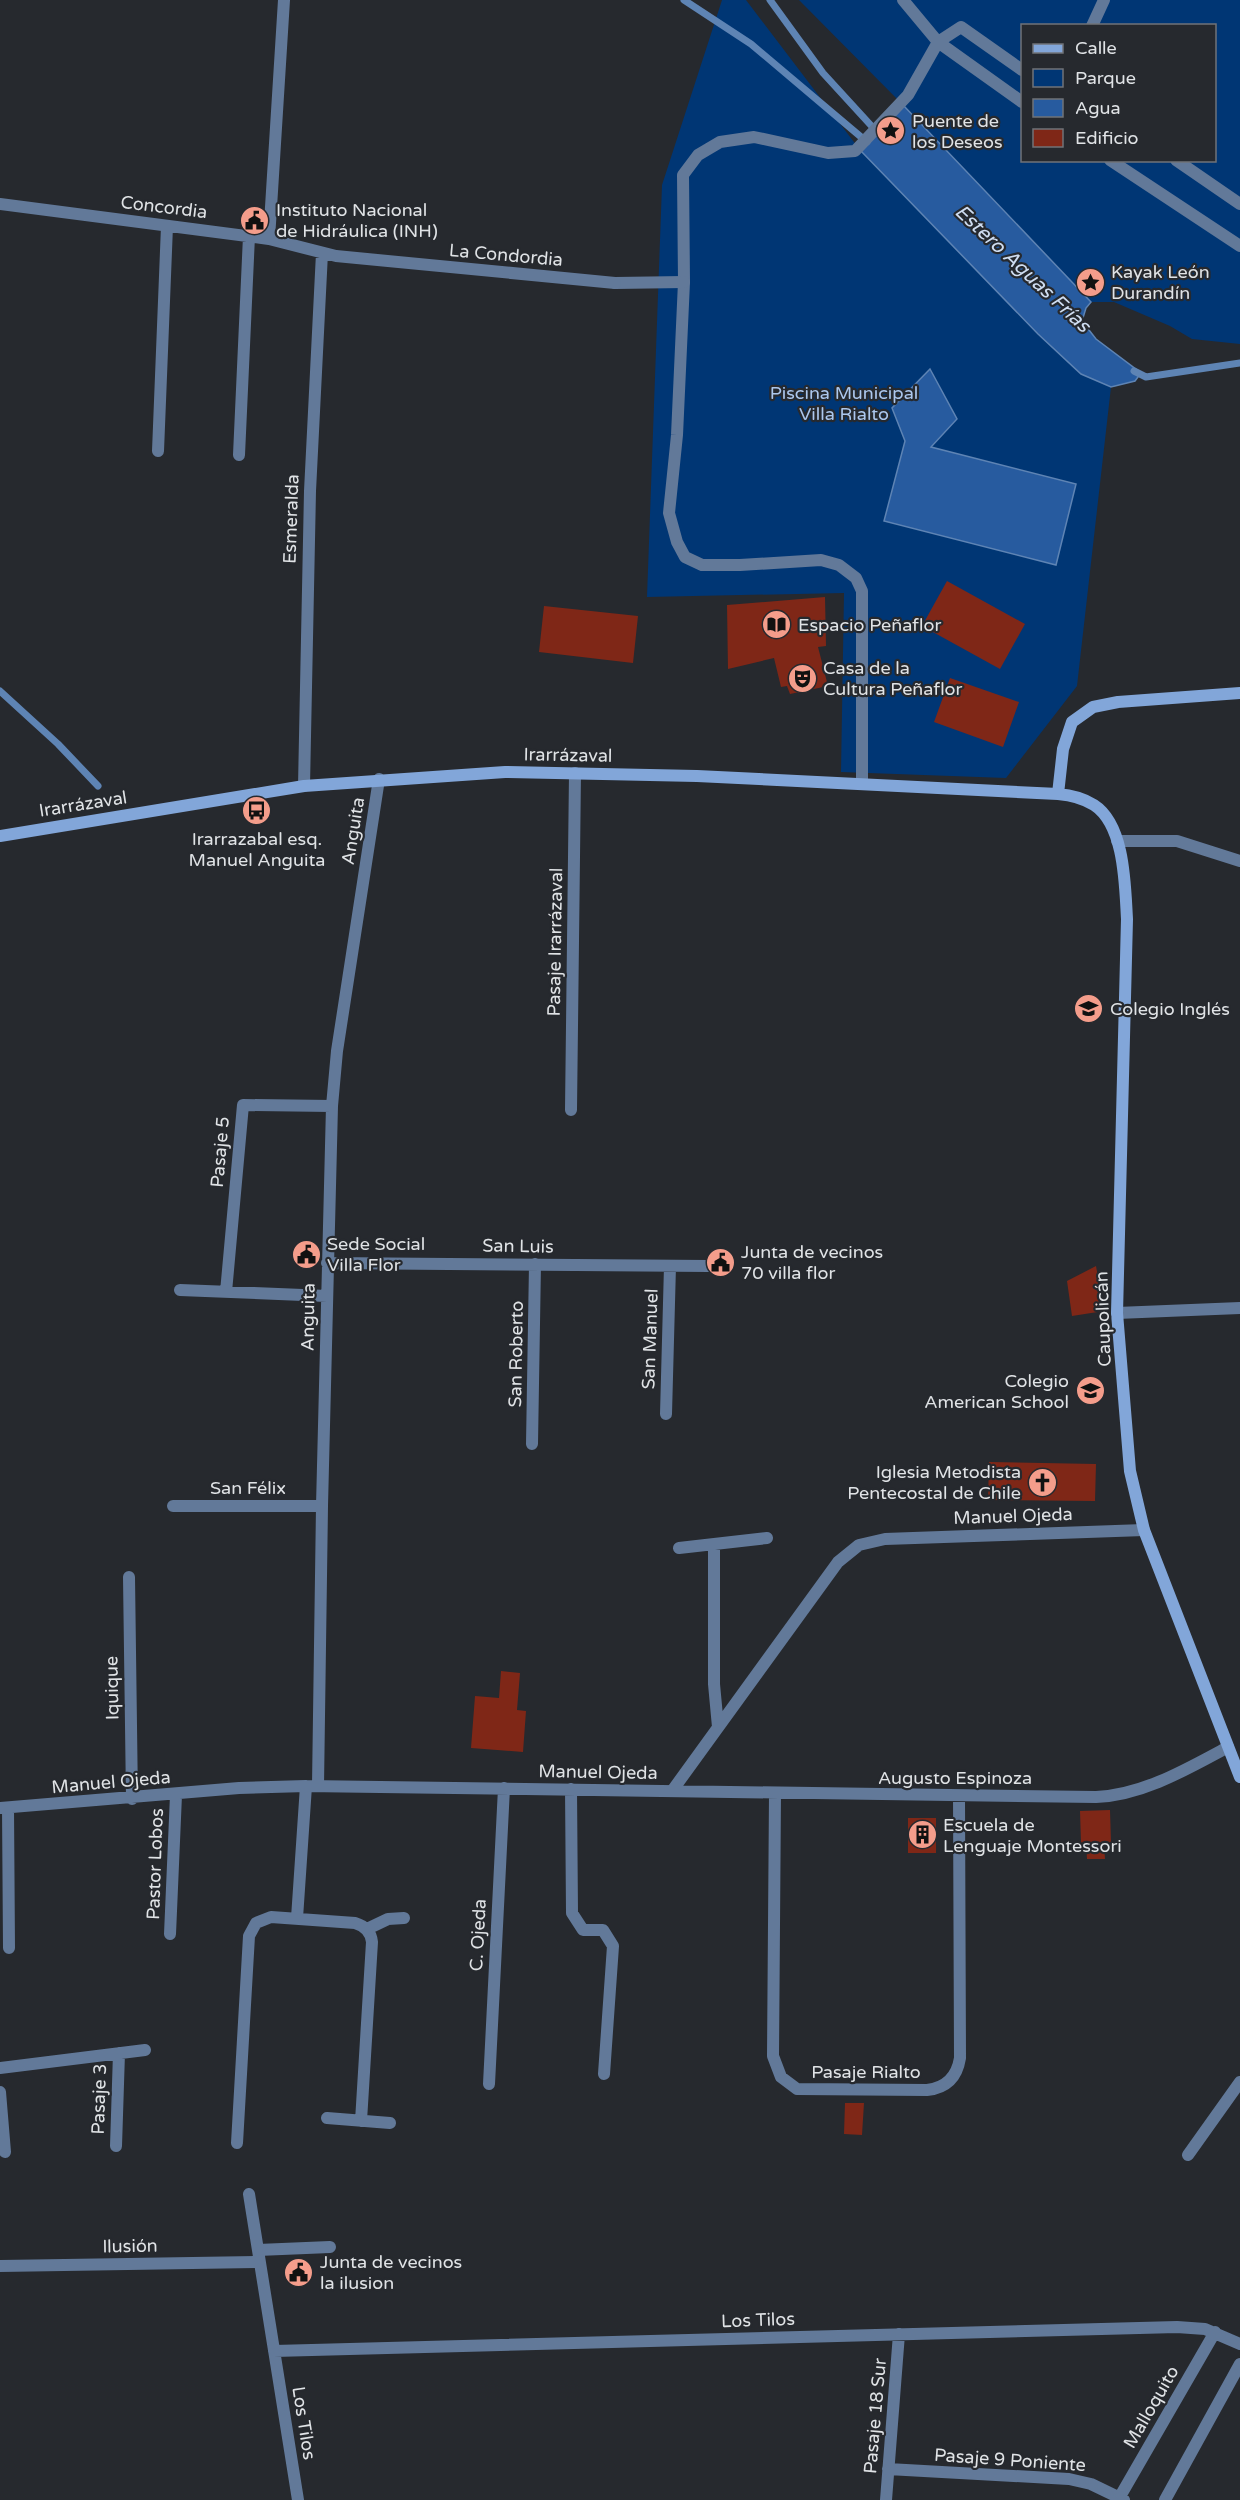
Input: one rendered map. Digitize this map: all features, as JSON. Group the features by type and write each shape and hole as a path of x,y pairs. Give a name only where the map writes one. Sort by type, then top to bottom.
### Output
{"main road":[{"path":"1058,794 1063,749 1072,722 1093,707 1118,702 1240,693"},
{"name":"Irarrázaval","path":"0,836 304,786 505,772 862,784 1058,794 1075,796 1095,805 1110,820 1117,841"},
{"name":"Caupolicán","path":"1117,841 1125,881 1127,919 1118,1313 1130,1471 1144,1530 1240,1777"}],"street":[{"path":"269,239 284,0"},
{"path":"903,0 938,42 1021,101"},
{"path":"1093,24 1104,0"},
{"path":"862,784 862,591 856,578 839,565 820,560 702,565 685,557 677,542 669,513 677,435 684,282 683,175 698,155 720,142 754,137 828,153 855,151 908,94 938,42 961,27 1021,69"},
{"path":"1113,162 1240,246"},
{"path":"1179,162 1240,204"},
{"name":"Concordia","path":"0,204 269,239 322,253"},
{"path":"158,451 167,226"},
{"path":"239,455 249,236"},
{"name":"La Condordia","path":"322,253 615,283 684,282"},
{"name":"Esmeralda","path":"304,786 309,491 322,253"},
{"name":"Pasaje Irarrázaval","path":"571,1110 574,773"},
{"name":"Anguita","path":"297,1918 312,1786 332,1106 337,1051 380,779"},
{"path":"1117,841 1177,842 1240,861"},
{"name":"Pasaje 5","path":"226,1292 243,1105 332,1106"},
{"name":"San Luis","path":"327,1263 709,1266"},
{"name":"San Roberto","path":"532,1444 535,1264"},
{"name":"San Manuel","path":"666,1414 670,1266"},
{"path":"180,1290 327,1296"},
{"path":"1118,1313 1240,1308"},
{"name":"San Félix","path":"173,1506 322,1506"},
{"name":"Manuel Ojeda","path":"4,1808 132,1799 239,1788 312,1786 672,1791 838,1562 859,1545 885,1539 1144,1530"},
{"path":"679,1548 767,1538"},
{"path":"714,1545 714,1684 718,1727"},
{"name":"Iquique","path":"129,1576 132,1799"},
{"name":"Augusto Espinoza","path":"672,1791 959,1797 1112,1796 1142,1788 1228,1748"},
{"name":"C. Ojeda","path":"489,2084 504,1788"},
{"path":"571,1789 572,1913 583,1930 603,1930 613,1946 604,2074"},
{"name":"Pasaje Rialto","path":"775,1794 773,2056 777,2070 785,2082 804,2091 927,2090 943,2086 956,2074 960,2058 959,1797"},
{"name":"Pastor Lobos","path":"170,1934 176,1795"},
{"path":"4,1808 9,1948"},
{"path":"237,2143 249,1936 256,1923 263,1918 297,1918 355,1923 367,1929 372,1942 361,2121"},
{"path":"367,1929 388,1919 404,1918"},
{"path":"0,2068 145,2050"},
{"name":"Pasaje 3","path":"116,2146 119,2053"},
{"path":"1188,2155 1240,2082"},
{"path":"0,2092 5,2152"},
{"path":"327,2118 390,2123"},
{"name":"Los Tilos","path":"249,2194 298,2500"},
{"name":"Ilusión","path":"0,2266 259,2256 330,2247"},
{"name":"Los Tilos","path":"274,2351 1177,2326 1195,2327 1215,2332 1240,2344"},
{"name":"Malloquito","path":"1121,2499 1215,2332"},
{"name":"Pasaje 18 Sur","path":"886,2500 899,2334"},
{"path":"1165,2500 1240,2364"},
{"name":"Pasaje 9 Poniente","path":"888,2469 1069,2479 1091,2484 1121,2499"}],"green space":[{"name":"Piscina Municipal Villa Rialto","path":"722,0 746,0 860,150 1081,374 1111,387 1077,686 1006,778 841,772 844,593 647,597 662,185"},
{"path":"799,0 1240,0 1240,344 1192,339 1170,326 1114,302 1091,302"}],"water":[{"path":"903,105 1091,302 1086,308 1082,321 1096,339 1141,373 1135,381 1111,387 1081,374 1038,334 860,150"},
{"path":"930,369 957,419 931,447 1076,484 1056,565 884,521 905,441 892,408"}],"building":[{"path":"947,581 1025,624 1000,669 922,626"},
{"name":"Espacio Peñaflor","path":"825,597 826,646 818,647 828,686 790,694 787,686 781,687 774,658 728,669 727,605"},
{"path":"544,606 638,616 633,663 539,652"},
{"path":"950,678 1019,702 1003,747 934,722"},
{"path":"1096,1266 1104,1311 1072,1316 1067,1281"},
{"name":"Iglesia Metodista Pentecostal de Chile","path":"989,1462 1096,1464 1095,1501 988,1500"},
{"path":"501,1671 520,1673 517,1710 526,1711 523,1752 471,1748 475,1696 499,1698"},
{"path":"1110,1810 1111,1843 1104,1844 1105,1859 1087,1859 1086,1843 1081,1843 1080,1811"},
{"name":"Escuela de Lenguaje Montessori","path":"908,1818 936,1818 936,1853 908,1853"},
{"path":"845,2103 864,2103 862,2135 844,2134"}],"waterway":[{"path":"684,0 751,44 867,142"},
{"name":"Estero Aguas Frías","path":"770,0 823,73 877,132"},
{"name":"Estero Aguas Frías","path":"1134,371 1146,377 1240,363"},
{"path":"0,691 58,744 98,786"}],"place":[{"name":"Puente de los Deseos","path":"891,131"},
{"name":"Instituto Nacional de Hidráulica (INH)","path":"255,220"},
{"name":"Kayak León Durandín","path":"1090,282"},
{"name":"Espacio Peñaflor","path":"777,625"},
{"name":"Casa de la Cultura Peñaflor","path":"802,678"},
{"name":"Irarrazabal esq. Manuel Anguita","path":"257,810"},
{"name":"Colegio Inglés","path":"1089,1009"},
{"name":"Sede Social Villa Flor","path":"306,1254"},
{"name":"Junta de vecinos 70 villa flor","path":"720,1262"},
{"name":"Colegio American School","path":"1090,1391"},
{"name":"Iglesia Metodista Pentecostal de Chile","path":"1042,1482"},
{"name":"Escuela de Lenguaje Montessori","path":"922,1835"},
{"name":"Junta de vecinos la ilusion","path":"299,2272"}]}
